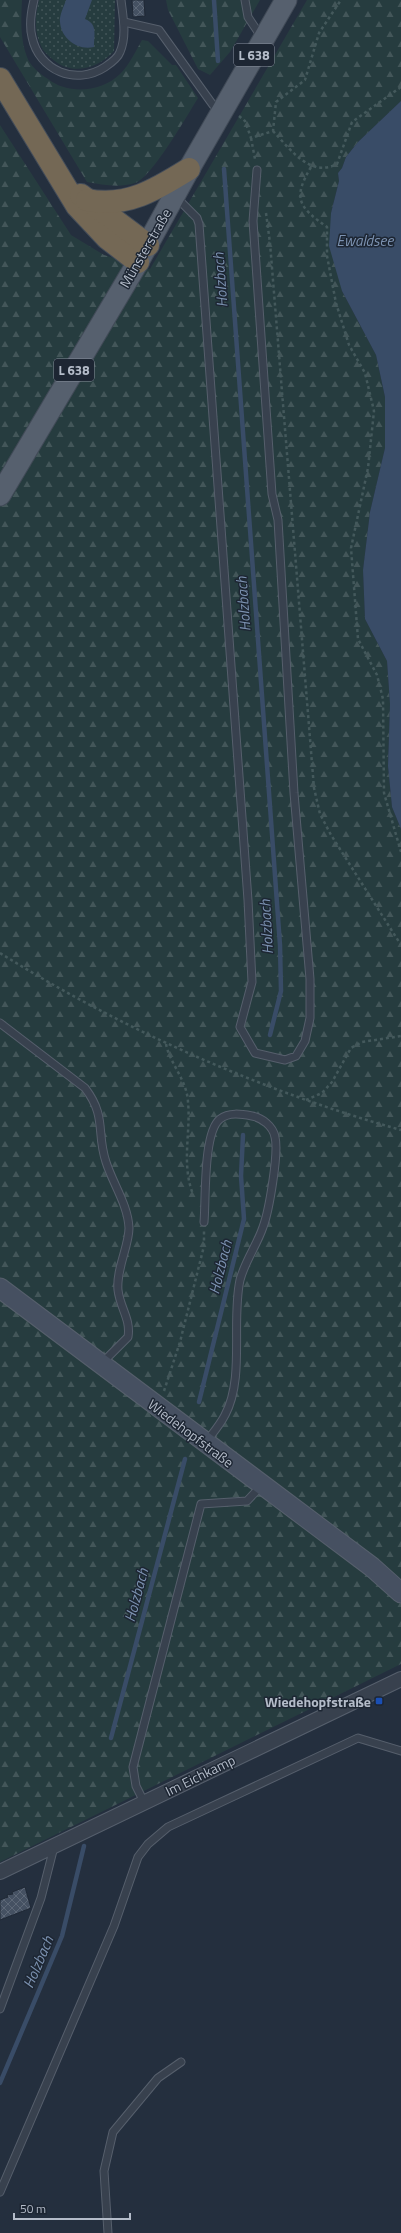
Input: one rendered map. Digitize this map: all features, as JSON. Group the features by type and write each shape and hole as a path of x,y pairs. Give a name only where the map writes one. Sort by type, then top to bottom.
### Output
{"highway":[{"path":"0,79 77,206 107,238 143,253"},
{"path":"46,153 71,185 143,253"},
{"path":"87,200 118,201 145,195 189,168"}],"main road":[{"name":"Münsterstraße","path":"0,495 143,253 189,168 286,0"},
{"name":"Wiedehopfstraße","path":"0,1288 372,1567 401,1593"}],"street":[{"name":"Im Eichkamp","path":"0,1872 401,1680"}],"lane":[{"path":"34,0 30,26 35,47 49,67 64,75 83,75 94,72 114,61 120,54 123,44 124,22 121,0"},
{"path":"246,0 248,17 263,40"},
{"path":"124,22 159,30 213,105 223,110"},
{"path":"175,195 198,218 199,224 248,900 252,982 240,1027 255,1053 285,1060 296,1056 305,1041 310,1018 310,979 294,793 278,520 272,494 253,229 257,170"},
{"path":"0,1023 85,1088 95,1102 100,1114 105,1160 126,1210 129,1229 118,1280 120,1301 128,1320 129,1328 128,1337 100,1364"},
{"path":"204,1222 208,1143 212,1129 219,1120 229,1114 256,1117 271,1128 275,1137 276,1149 267,1211 263,1228 240,1280 235,1384 226,1415 205,1443"},
{"path":"144,1802 136,1786 133,1767 201,1504 247,1501 262,1485"},
{"path":"0,2192 114,1926 138,1857 148,1844 168,1827 358,1738 401,1751"},
{"path":"0,2010 41,1898 54,1846"},
{"path":"108,2233 104,2171 113,2132 158,2078 181,2062"}],"path":[{"path":"273,131 276,102 305,80 319,33 341,0"},
{"path":"273,131 298,156 311,166 320,169 337,164 352,122 401,87"},
{"path":"223,110 237,114 245,121 251,138 257,170"},
{"path":"251,138 273,131"},
{"path":"311,166 300,189 301,203 305,210 327,227 327,256 336,303 350,345 365,373 374,411 368,468 351,548 358,639 377,675 383,699 384,793 401,852"},
{"path":"265,212 271,251 314,788 320,814 331,835 401,945"},
{"path":"0,953 98,1010 166,1044 306,1100 401,1130"},
{"path":"306,1100 322,1093 332,1082 351,1048 362,1042 401,1036"},
{"path":"166,1044 168,1053 181,1077 188,1100 187,1161 194,1196"},
{"path":"158,1408 180,1342 204,1246 204,1222"}],"green space":[{"path":"0,0 22,0 22,36 28,60 42,75 65,88 95,88 113,80 127,66 142,40 148,41 172,65 176,65 198,98 169,145 142,179 129,185 117,186 87,182 0,37"},
{"path":"39,0 115,0 114,51 100,63 92,66 75,69 58,64 44,51 37,35 36,23"},
{"path":"166,0 260,0 230,52 210,75 198,69 168,10"},
{"path":"307,0 401,0 401,101 358,142 346,157 342,168 338,173 339,181 331,213 342,291 376,355 385,397 385,448 370,512 363,570 365,619 387,661 390,704 388,766 392,807 401,829 401,1664 0,1862 0,125 71,235 104,255 150,269"}],"water":[{"path":"66,0 92,0 85,19 94,27 94,47 88,48 76,45 63,33 60,20"},
{"name":"Ewaldsee","path":"401,101 401,829 392,807 388,766 390,704 387,661 365,619 363,570 370,512 385,448 385,397 376,355 342,291 329,246 331,213 339,181 338,173 342,168 346,157 358,142"}],"building":[{"path":"132,0 144,0 145,16 133,17"},
{"path":"25,1887 31,1908 0,1920 0,1900 8,1897 7,1895 13,1894 12,1892"}],"waterway":[{"name":"Holzbach","path":"214,0 218,61"},
{"name":"Holzbach","path":"224,169 280,945 281,991 270,1035"},
{"name":"Holzbach","path":"199,1402 244,1219 241,1176 243,1135"},
{"name":"Holzbach","path":"111,1738 185,1459"},
{"name":"Holzbach","path":"0,2083 62,1936 84,1846"}],"place":[{"name":"Wiedehopfstraße","path":"379,1701"}]}
